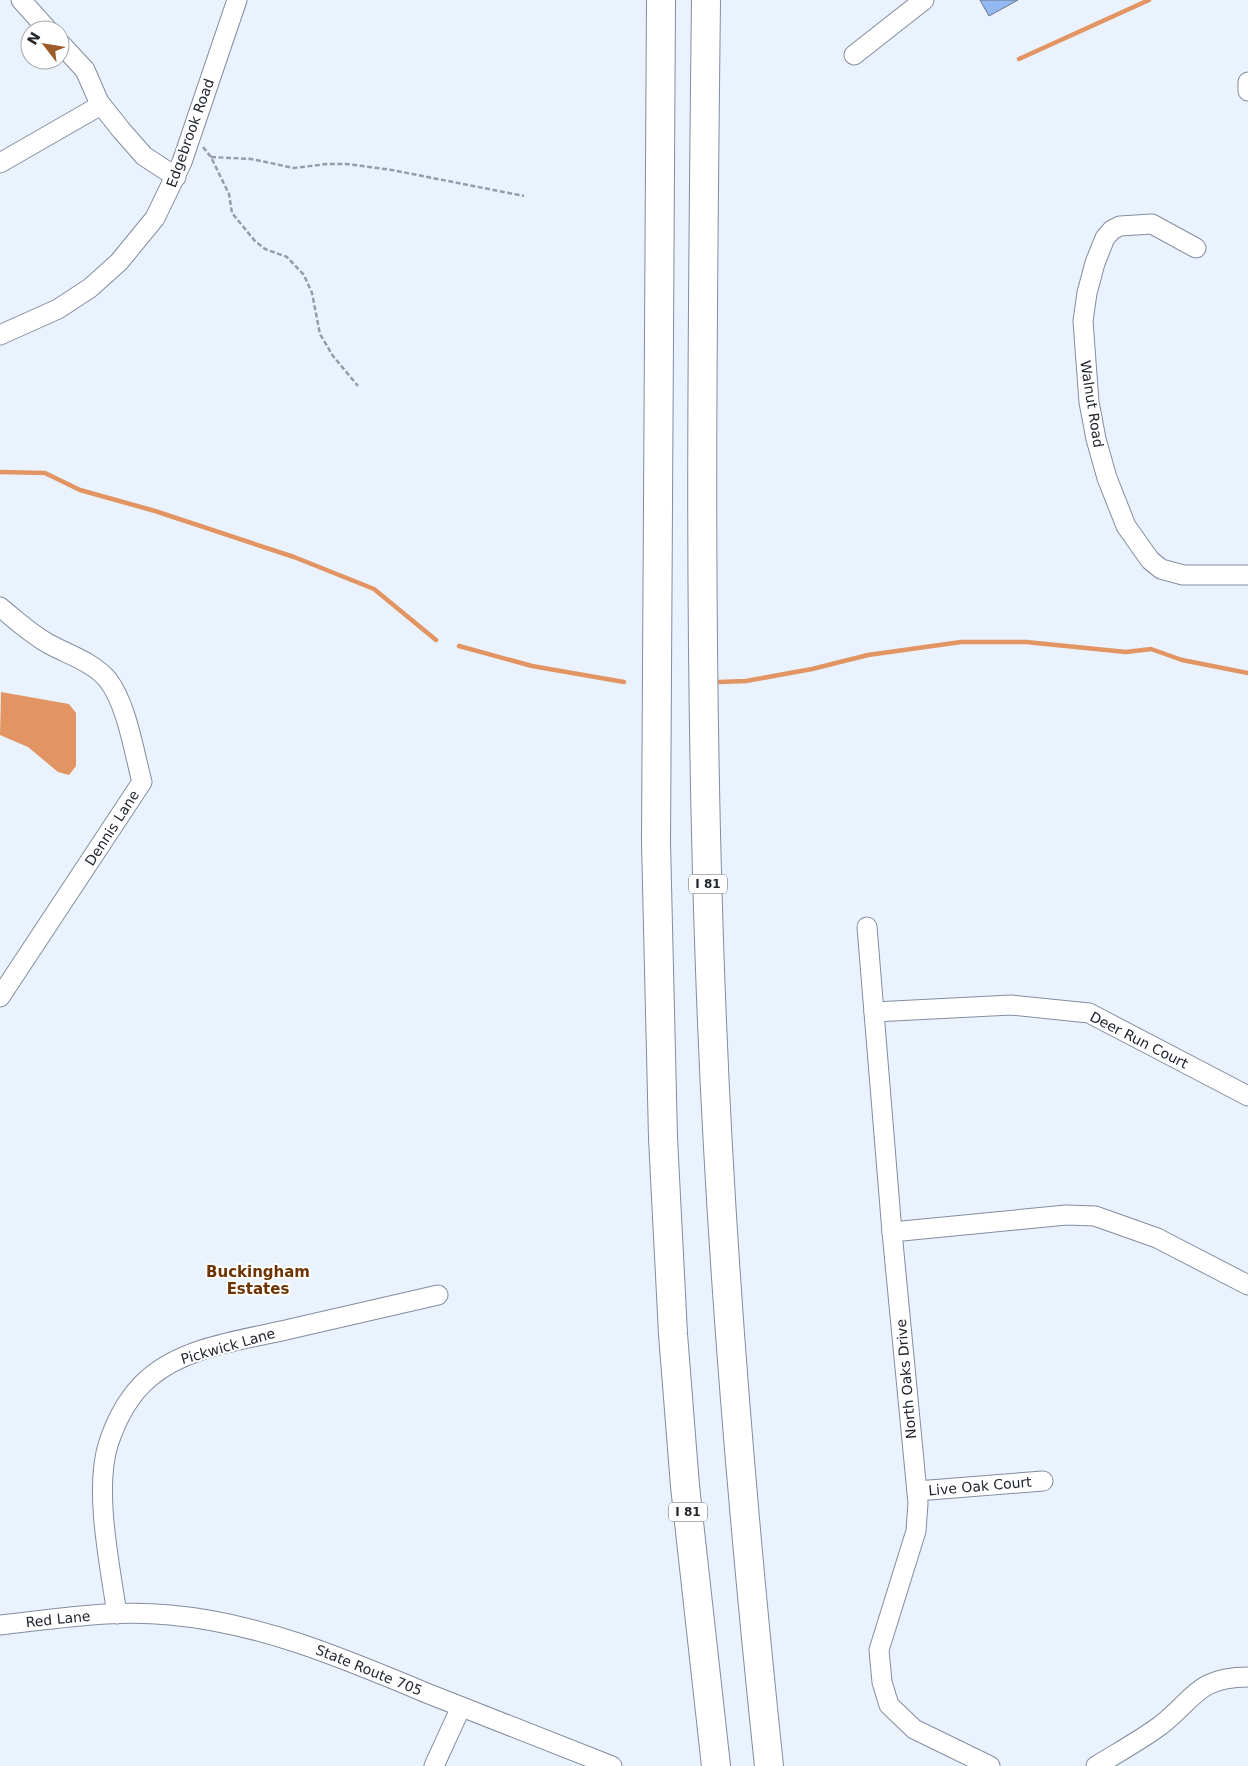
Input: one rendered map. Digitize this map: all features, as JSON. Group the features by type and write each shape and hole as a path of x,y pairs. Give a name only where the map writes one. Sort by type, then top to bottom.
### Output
{"highway":[{"name":"I 81","path":"662,0 656,842 662,1138 685,1486 716,1766"},
{"name":"I 81","path":"706,0 702,578 712,1016 737,1422 769,1766"}],"street":[{"path":"21,0 39,20"},
{"name":"Edgebrook Road","path":"0,335 58,309 90,288 119,262 155,218 176,177 237,0"},
{"path":"854,55 924,0"},
{"path":"70,53 86,70 101,105 144,156 176,177"},
{"path":"1248,82 1248,91"},
{"path":"0,163 101,105"},
{"name":"Walnut Road","path":"1196,248 1152,224 1120,226 1112,230 1105,238 1091,278 1083,321 1089,402 1107,478 1126,526 1150,560 1161,569 1183,575 1248,575"},
{"name":"Dennis Lane","path":"0,607 33,634 94,667 108,680 122,711 142,782 0,997"},
{"name":"North Oaks Drive","path":"867,927 892,1232 917,1491 916,1531 880,1650 882,1682 889,1705 914,1729 990,1766"},
{"name":"Deer Run Court","path":"874,1012 1011,1005 1089,1013 1248,1096"},
{"path":"892,1232 1066,1215 1095,1216 1157,1238 1248,1285"},
{"name":"Pickwick Lane","path":"116,1614 107,1546 103,1487 104,1465 108,1446 125,1405 149,1378 166,1365 186,1356 222,1345 438,1295"},
{"name":"Live Oak Court","path":"917,1491 1043,1480"},
{"name":"Red Lane","path":"0,1625 116,1614"},
{"name":"State Route 705","path":"116,1614 168,1614 247,1627 286,1638 349,1661 612,1766"},
{"path":"1096,1766 1161,1724 1196,1691 1214,1680 1230,1677 1248,1677"},
{"path":"434,1766 461,1707"}],"path":[{"path":"191,137 202,145 211,157 229,194 232,213 255,241 265,249 287,257 304,274 312,293 320,334 333,356 358,386"},
{"path":"211,157 251,159 294,168 327,164 347,164 392,170 524,196"}],"shaded area":[{"path":"1,692 69,704 76,713 76,766 69,775 58,772 28,747 0,735"}],"building":[{"path":"980,0 1018,0 989,16"}],"waterway":[{"path":"1019,59 1149,0"},
{"path":"0,472 45,473 80,490 155,511 294,557 374,589 436,640"},
{"path":"719,682 746,681 812,669 868,655 961,642 1026,642 1126,652 1151,649 1182,660 1248,673"},
{"path":"459,646 532,666 624,682"}],"district":[{"name":"Buckingham Estates","path":"258,1280"}]}
